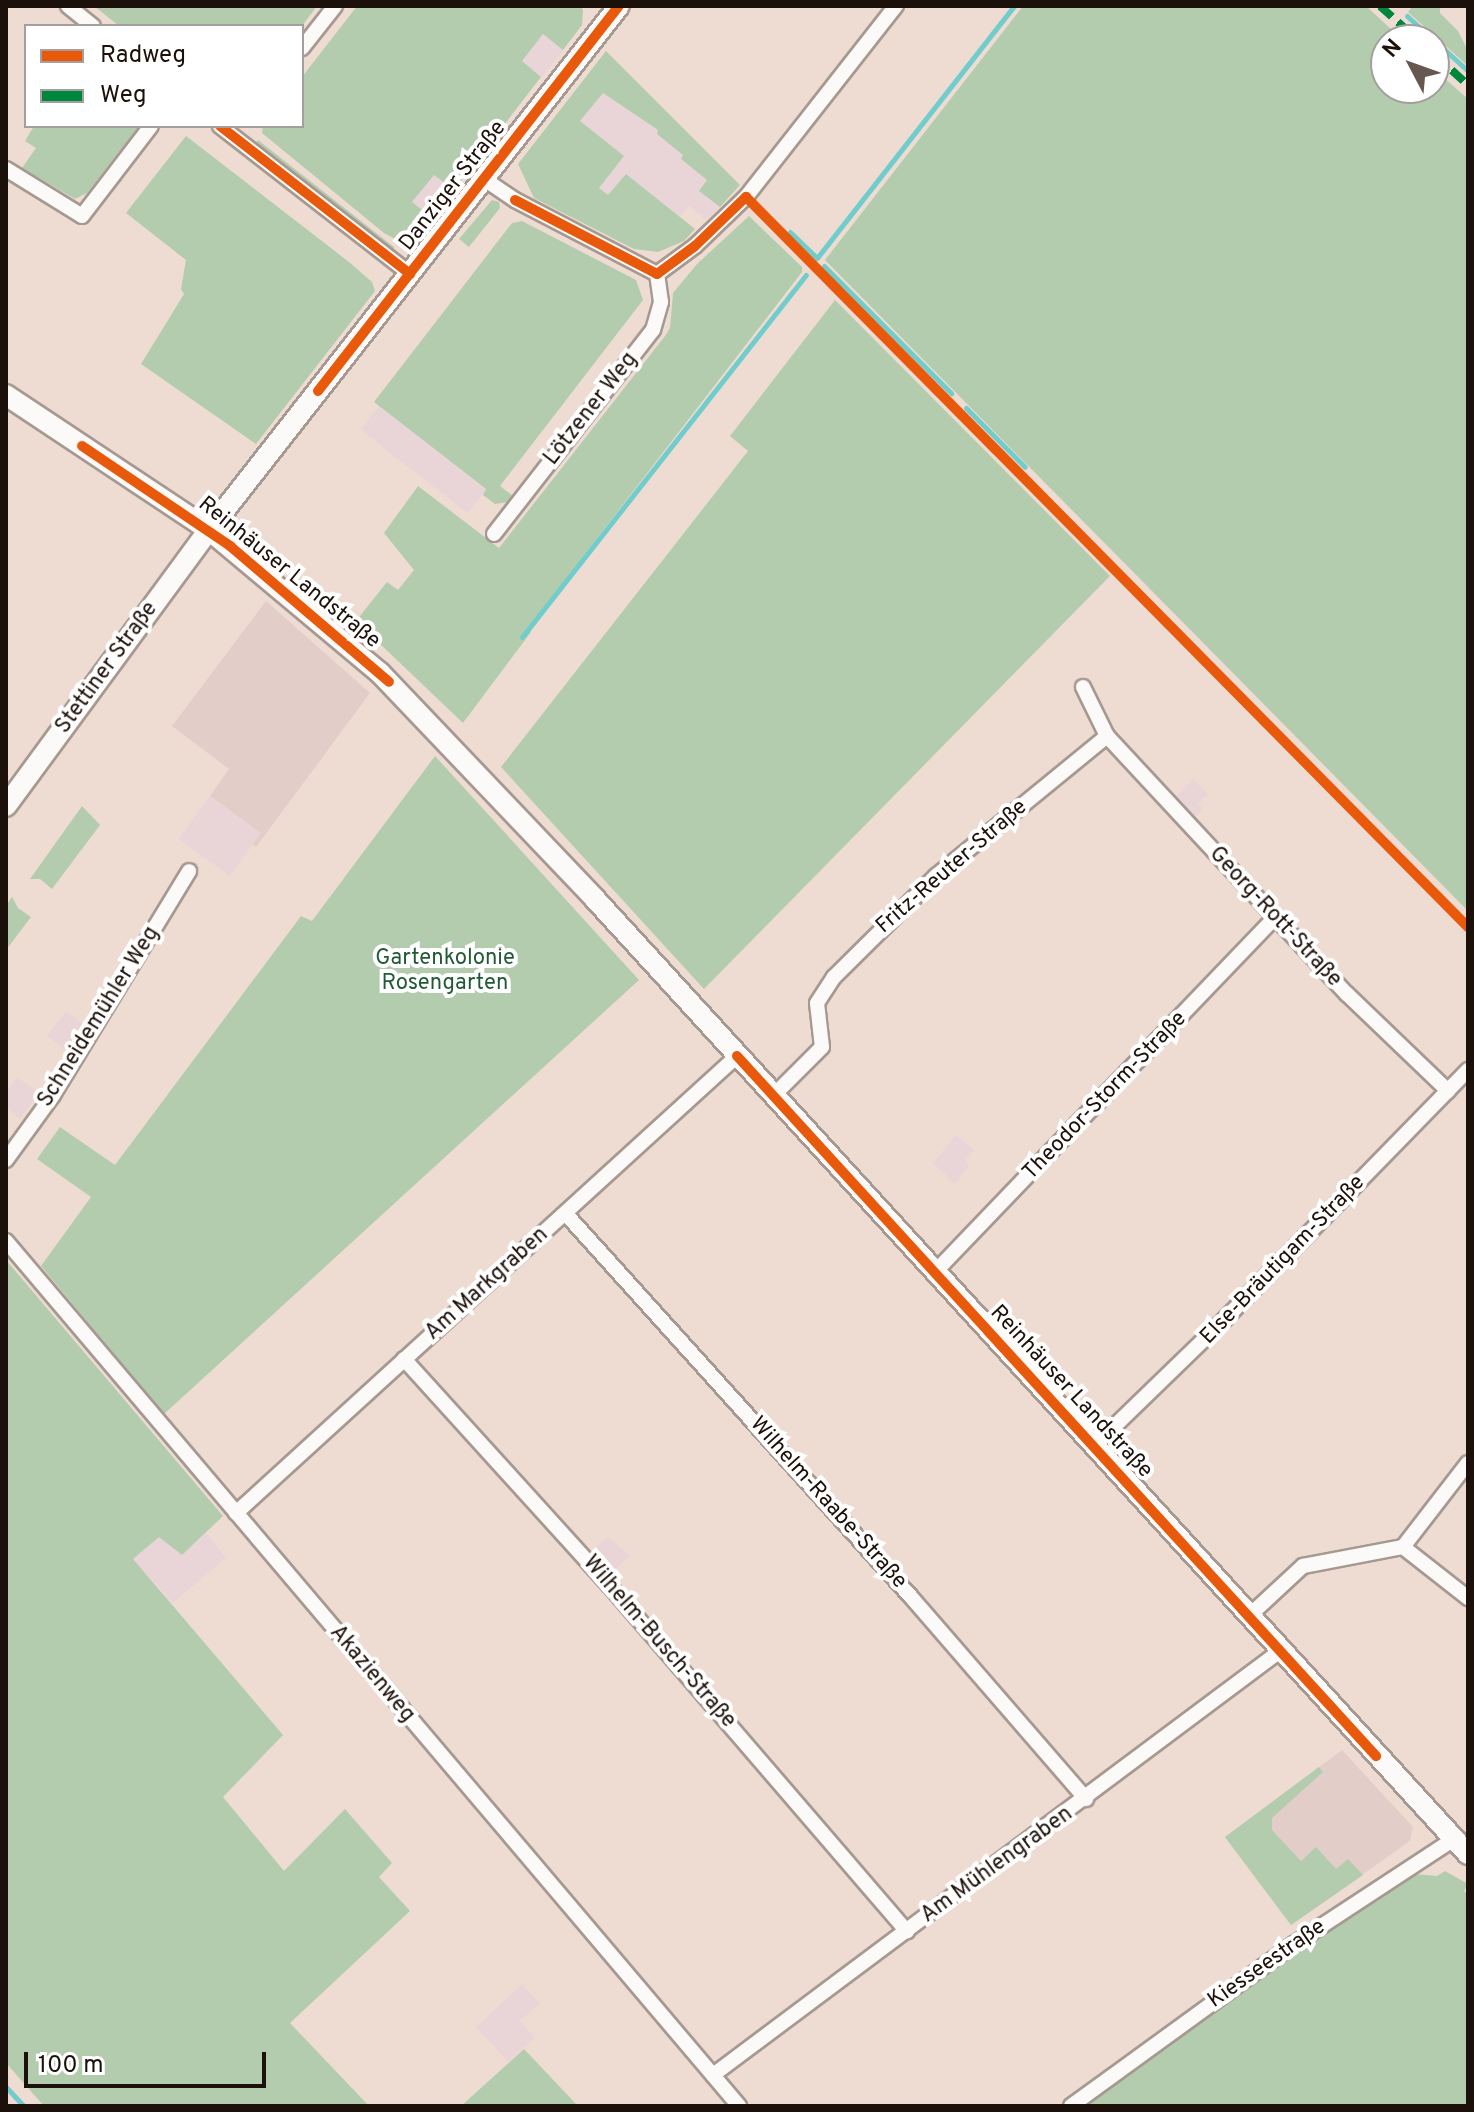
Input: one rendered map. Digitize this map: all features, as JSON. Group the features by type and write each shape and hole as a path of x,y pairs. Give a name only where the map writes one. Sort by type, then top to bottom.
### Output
{"main road":[{"name":"Danziger Straße","path":"209,530 484,179 612,9"},
{"name":"Reinhäuser Landstraße","path":"6,395 209,530 380,673 513,811 1280,1651 1463,1842"},
{"name":"Stettiner Straße","path":"6,806 209,530"}],"street":[{"path":"68,6 90,24"},
{"path":"304,45 335,6"},
{"path":"484,179 515,200 657,274 695,246 746,197 896,6"},
{"path":"6,169 82,216 149,128"},
{"path":"236,131 410,274"},
{"name":"Lötzener Weg","path":"494,534 653,330 661,302 657,274"},
{"path":"1083,687 1107,736"},
{"name":"Georg-Rott-Straße","path":"1107,736 1363,1010 1448,1091"},
{"name":"Fritz-Reuter-Straße","path":"773,1096 822,1047 817,1003 834,977 936,876 1107,736"},
{"name":"Schneidemühler Weg","path":"6,1160 53,1095 189,871"},
{"name":"Theodor-Storm-Straße","path":"934,1273 1275,917"},
{"name":"Am Markgraben","path":"236,1513 737,1056"},
{"name":"Else-Bräutigam-Straße","path":"1094,1446 1216,1329 1468,1070"},
{"name":"Wilhelm-Raabe-Straße","path":"565,1213 880,1562 1086,1799"},
{"name":"Akazienweg","path":"6,1241 739,2106"},
{"name":"Wilhelm-Busch-Straße","path":"404,1359 609,1585 907,1932"},
{"path":"1249,1616 1303,1566 1403,1547 1468,1463"},
{"path":"1403,1547 1468,1598"},
{"name":"Am Mühlengraben","path":"713,2075 1280,1651"},
{"name":"Kiesseestraße","path":"1071,2106 1294,1944 1463,1842"}],"shaded area":[{"path":"543,34 563,50 541,78 521,61"},
{"path":"603,92 659,131 657,134 684,155 681,159 708,180 699,191 720,207 706,220 689,206 680,217 626,174 608,195 599,188 580,121"},
{"path":"434,174 454,190 432,218 411,202"},
{"path":"379,406 486,490 468,513 361,430"},
{"path":"266,601 370,693 256,847 252,844 260,833 210,796 229,769 172,726"},
{"path":"1193,779 1208,794 1198,804 1203,809 1193,820 1172,801"},
{"path":"210,796 261,833 230,876 179,839"},
{"path":"66,1011 83,1024 67,1051 47,1036"},
{"path":"17,1077 39,1093 20,1119 6,1108 6,1092"},
{"path":"956,1135 974,1150 965,1161 969,1166 955,1184 933,1163"},
{"path":"206,1533 226,1558 173,1603 133,1559 159,1536 182,1555"},
{"path":"608,1537 630,1556 611,1574 590,1552"},
{"path":"1342,1750 1413,1827 1410,1841 1291,1925 1225,1837"},
{"path":"522,1984 540,2003 520,2021 535,2038 508,2062 476,2027"}],"green space":[{"path":"94,6 317,6 304,24 116,24"},
{"path":"357,6 581,6 583,11 582,25 563,50 543,34 522,61 541,77 454,190 434,175 412,202 432,218 415,240 406,245 384,233 262,133 263,128 304,128 304,74"},
{"path":"1023,6 1366,6 1386,24 1370,24 1370,104 1450,104 1450,83 1468,99 1468,911 825,260"},
{"path":"1413,6 1440,6 1440,13 1458,31 1468,51 1468,66 1450,50 1450,24 1421,24 1408,12"},
{"path":"606,51 740,185 720,207 699,191 707,180 681,159 683,155 657,134 658,130 603,93 580,121 624,156 599,188 608,195 626,174 695,229 684,241 658,252 634,249 534,198 518,164"},
{"path":"33,128 137,128 87,193 75,199 22,168 36,148 25,141"},
{"path":"186,136 349,262 372,282 375,291 256,444 141,364 184,294 181,289 186,260 126,213"},
{"path":"258,140 394,247 394,253 254,145"},
{"path":"492,200 499,202 500,208 469,247 459,239"},
{"path":"749,216 802,267 802,272 528,628 531,632 463,723 356,621 387,582 398,590 414,570 384,533 418,486 499,548 665,336 670,328 673,293 697,264"},
{"path":"522,221 636,280 643,300 500,486 513,496 509,502 495,504 483,495 486,489 374,402 512,223"},
{"path":"835,300 1110,576 704,989 501,767 748,451 730,436"},
{"name":"Gartenkolonie Rosengarten","path":"435,756 639,980 164,1414 41,1266 91,1197 37,1159 60,1127 115,1165 301,916 312,921"},
{"path":"82,806 100,825 52,889 40,879 30,879"},
{"path":"12,897 18,908 31,917 6,950 6,906"},
{"path":"6,1260 223,1516 182,1555 159,1537 133,1559 283,1735 223,1797 284,1871 345,1809 392,1863 379,1877 410,1911 290,2023 369,2106 44,2106 6,2063"},
{"path":"1319,1767 1323,1772 1272,1818 1272,1830 1301,1861 1316,1847 1336,1869 1348,1859 1363,1875 1291,1925 1225,1837"},
{"path":"1445,1871 1468,1884 1464,1891 1468,1895 1468,2106 1084,2106 1243,1987 1340,1921 1415,1874 1437,1876"},
{"path":"524,2049 578,2106 461,2106"}],"waterway":[{"path":"790,232 817,258 1014,6"},
{"path":"1407,16 1416,24"},
{"path":"1450,55 1468,71"},
{"path":"824,266 951,393"},
{"path":"522,637 806,275"},
{"path":"966,408 1025,467"},
{"path":"6,2087 24,2106"}],"marked path":[{"path":"1380,6 1400,24"},
{"path":"1450,69 1468,85"}],"cycle path":[{"path":"318,391 619,6"},
{"path":"223,128 410,274"},
{"path":"515,200 657,274 695,246 746,197 1468,927"},
{"path":"82,446 230,546 389,682"},
{"path":"737,1056 1376,1756"}]}
